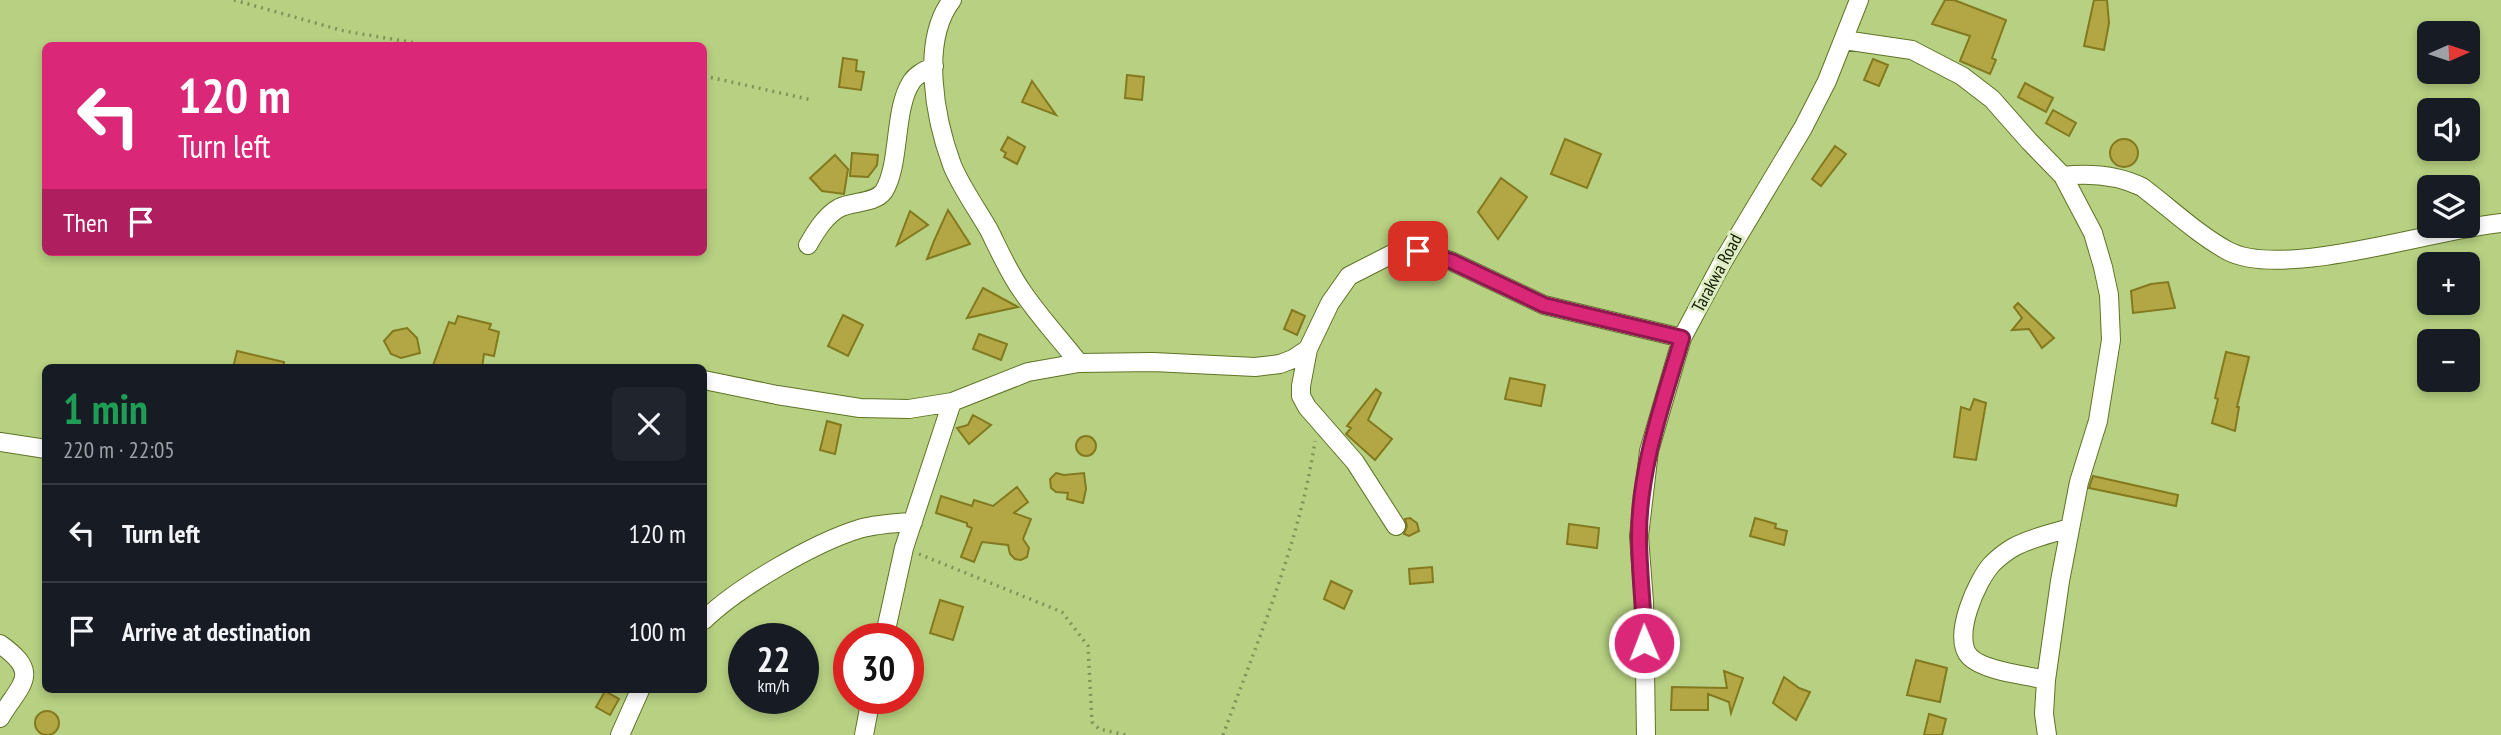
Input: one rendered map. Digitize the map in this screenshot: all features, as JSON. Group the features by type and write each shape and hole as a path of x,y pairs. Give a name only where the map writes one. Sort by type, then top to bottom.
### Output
{"street":[{"path":"952,0 941,16 936,35 934,66 942,132 953,168 1021,290 1079,363"},
{"name":"Tarakwa Road","path":"1646,735 1644,602 1639,536 1649,451 1682,338 1721,263 1803,128 1844,40 1859,0"},
{"path":"1844,40 1912,50 1962,76 1993,99 2063,176 2093,233 2100,256 2109,295 2111,341 2098,421 2079,482 2069,528 2046,680 2044,714 2047,735"},
{"path":"807,245 831,214 841,207 877,198 883,193 891,170 907,92 918,74 934,66"},
{"path":"2063,176 2089,173 2133,183 2230,252 2261,260 2298,259 2347,252 2476,225 2501,223"},
{"path":"1396,526 1355,462 1307,407 1301,396 1308,349 1330,303 1349,276 1400,250 1418,251 1451,261 1544,305 1682,338"},
{"path":"707,381 860,408 909,410 953,402 1028,372 1079,363 1153,362 1255,367 1280,364 1308,349"},
{"path":"888,623 904,548 953,402"},
{"path":"0,442 42,448"},
{"path":"707,617 725,602 822,543 860,528 913,522"},
{"path":"2046,680 1980,664 1967,655 1962,640 1963,628 1978,586 1992,564 2014,547 2069,528"},
{"path":"0,644 21,661 25,671 23,684 0,718"},
{"path":"620,735 639,693"},
{"path":"864,735 868,714"}],"path":[{"path":"234,0 344,31 409,42"},
{"path":"707,77 812,100"},
{"path":"1223,735 1295,530 1309,481 1318,418"},
{"path":"904,548 1062,612 1088,646 1092,722 1100,729 1126,735"}],"building":[{"path":"1945,0 1954,0 2006,20 1992,58 1996,60 1990,74 1960,61 1970,36 1932,24"},
{"path":"2094,0 2107,0 2109,23 2104,50 2084,46"},
{"path":"843,58 857,60 856,71 864,72 861,90 839,87"},
{"path":"1873,59 1888,65 1879,86 1864,80"},
{"path":"1127,75 1144,77 1142,100 1125,98"},
{"path":"1032,81 1056,115 1022,102"},
{"path":"2025,83 2053,98 2046,112 2018,97"},
{"path":"2053,110 2076,123 2069,136 2046,123"},
{"path":"1008,137 1025,147 1017,164 1004,157 1006,153 1001,150"},
{"path":"1565,139 1601,154 1587,188 1551,174"},
{"path":"2124,139 2134,143 2138,153 2134,163 2124,167 2114,163 2110,153 2114,143"},
{"path":"1835,146 1846,154 1821,186 1812,179"},
{"path":"852,153 878,155 877,165 868,177 850,176"},
{"path":"835,155 848,169 844,194 822,191 810,178"},
{"path":"1501,178 1527,197 1498,239 1478,212"},
{"path":"948,210 970,244 927,259 934,241"},
{"path":"910,211 928,225 897,245"},
{"path":"2168,282 2175,308 2133,313 2131,291"},
{"path":"983,288 1018,307 967,318"},
{"path":"2018,303 2054,338 2042,348 2029,329 2012,330 2022,318 2014,307"},
{"path":"1292,310 1305,316 1297,335 1284,329"},
{"path":"843,315 863,325 848,356 828,346"},
{"path":"458,316 491,324 489,329 499,332 494,356 484,354 483,364 433,364 449,322 455,324"},
{"path":"407,328 417,338 420,353 401,358 391,354 384,341 393,331"},
{"path":"979,334 1007,344 1001,360 973,349"},
{"path":"237,351 284,362 284,364 234,364"},
{"path":"2226,352 2249,357 2237,407 2235,431 2212,423"},
{"path":"1510,378 1545,385 1541,406 1505,399"},
{"path":"1376,389 1381,393 1368,420 1392,439 1375,460 1346,434 1351,428 1347,426"},
{"path":"1974,399 1986,403 1976,460 1954,457 1961,407 1970,410"},
{"path":"973,415 991,425 969,444 957,428 968,425"},
{"path":"827,421 841,425 835,454 820,450"},
{"path":"1086,436 1093,439 1096,446 1093,453 1086,456 1079,453 1076,446 1079,439"},
{"path":"1056,473 1084,473 1086,489 1083,503 1067,499 1068,493 1056,492 1051,488 1050,479"},
{"path":"2093,476 2178,495 2176,506 2089,488"},
{"path":"1017,487 1028,502 1014,513 1031,519 1023,539 1029,548 1027,557 1015,559 1010,554 1008,545 982,542 974,562 961,557 972,528 967,526 967,523 936,513 941,496 972,506 974,500 993,506"},
{"path":"1410,518 1417,523 1419,531 1409,536 1404,534 1407,526 1405,519"},
{"path":"1755,518 1776,524 1775,528 1787,531 1784,545 1750,536"},
{"path":"1569,524 1599,528 1597,548 1567,544"},
{"path":"1432,567 1433,582 1410,584 1409,569"},
{"path":"1331,581 1352,591 1344,609 1324,599"},
{"path":"940,600 963,607 953,640 930,633"},
{"path":"1916,660 1947,668 1940,702 1907,695"},
{"path":"1724,671 1743,678 1731,713 1729,702 1708,694 1708,710 1671,710 1672,687 1727,688"},
{"path":"1784,677 1810,692 1796,720 1773,703"},
{"path":"604,693 619,699 610,715 596,707"},
{"path":"47,711 56,714 59,723 56,732 47,735 38,732 35,723 38,714"},
{"path":"1929,714 1946,719 1942,735 1924,735"}],"route":[{"path":"1418,251 1451,261 1544,305 1682,338 1649,451 1642,498 1639,536 1644,643"}]}
